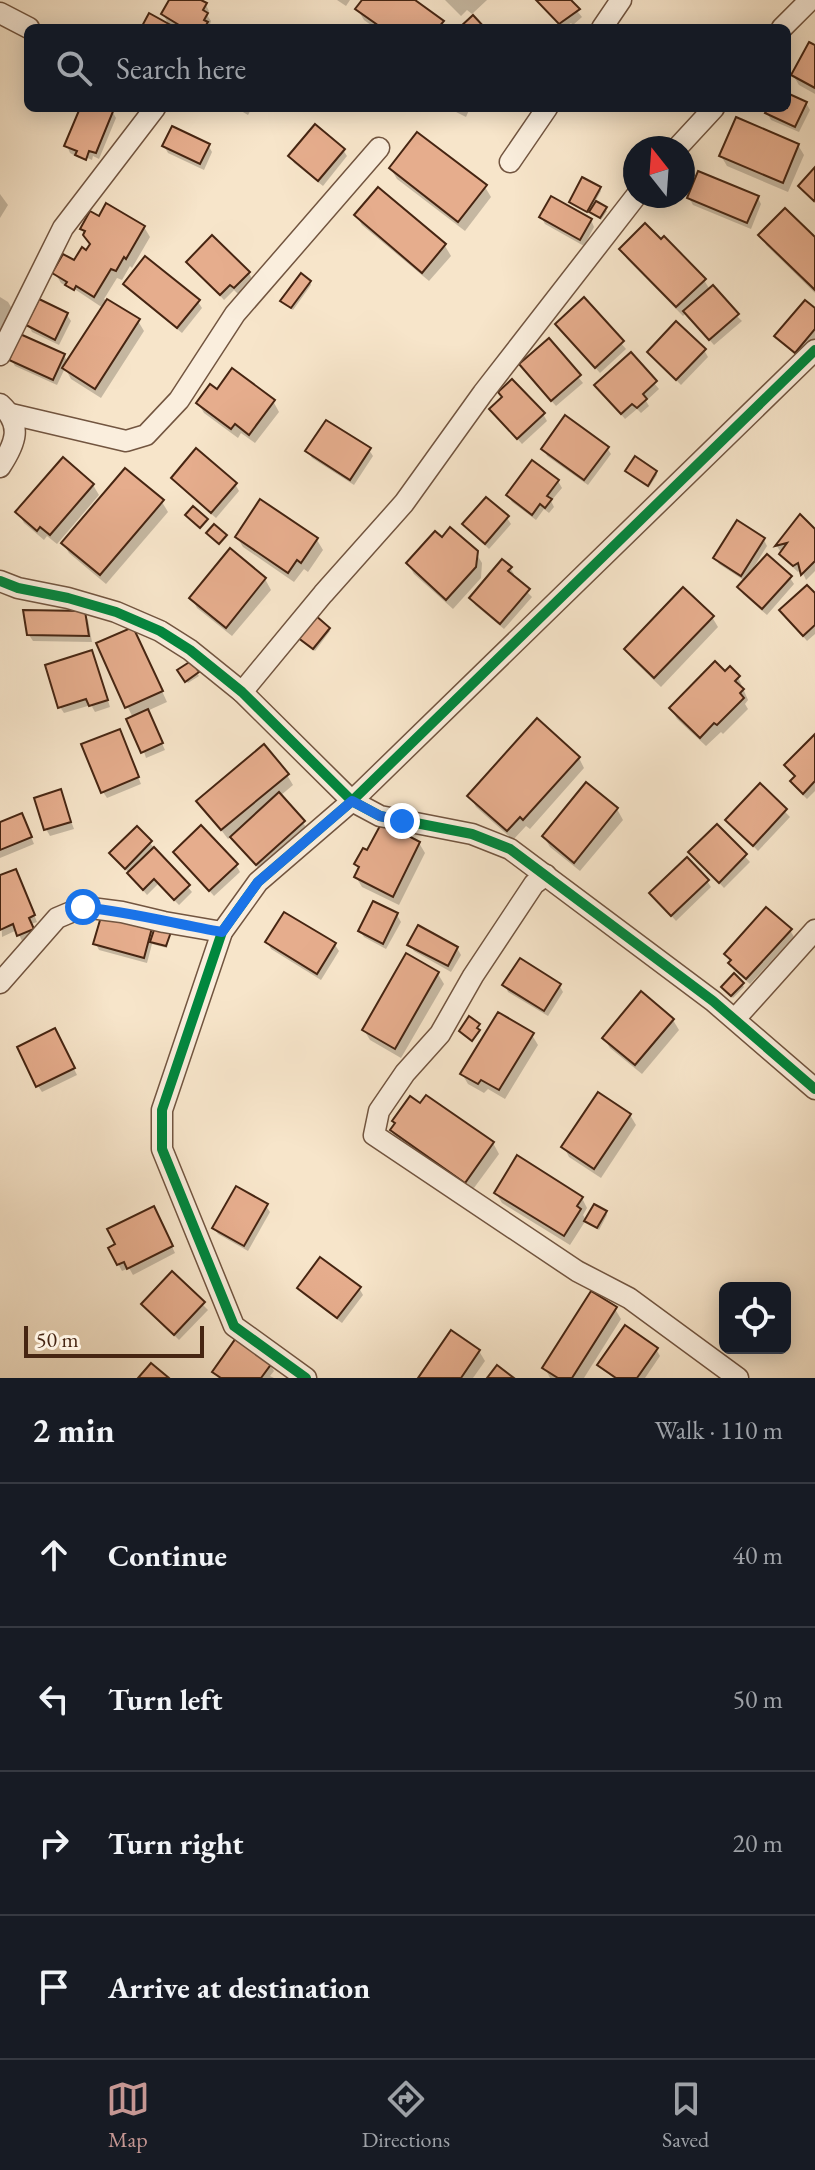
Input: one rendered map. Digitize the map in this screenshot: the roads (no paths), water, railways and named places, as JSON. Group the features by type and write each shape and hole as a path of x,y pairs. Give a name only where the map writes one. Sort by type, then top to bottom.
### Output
{"street":[{"path":"605,24 621,0"},
{"path":"786,24 810,0"},
{"path":"0,13 24,25"},
{"path":"0,355 63,228 152,112"},
{"path":"510,162 544,112"},
{"path":"688,136 710,112"},
{"path":"6,409 126,441 146,435 179,400 235,314 379,148"},
{"path":"242,692 296,625 404,503 491,381 627,208"},
{"path":"306,1378 234,1326 162,1149 162,1110 222,932 258,882 352,801 815,350"},
{"path":"0,467 16,432 6,409"},
{"path":"0,581 116,612 160,631 190,650 242,692 352,801 380,816 472,834 510,849 735,1019 815,1089"},
{"path":"546,875 534,884 473,976 440,1034 405,1073 379,1111 374,1135 577,1271 629,1298 738,1378"},
{"path":"0,983 57,918 83,907 222,932"},
{"path":"735,1019 815,930"}]}
